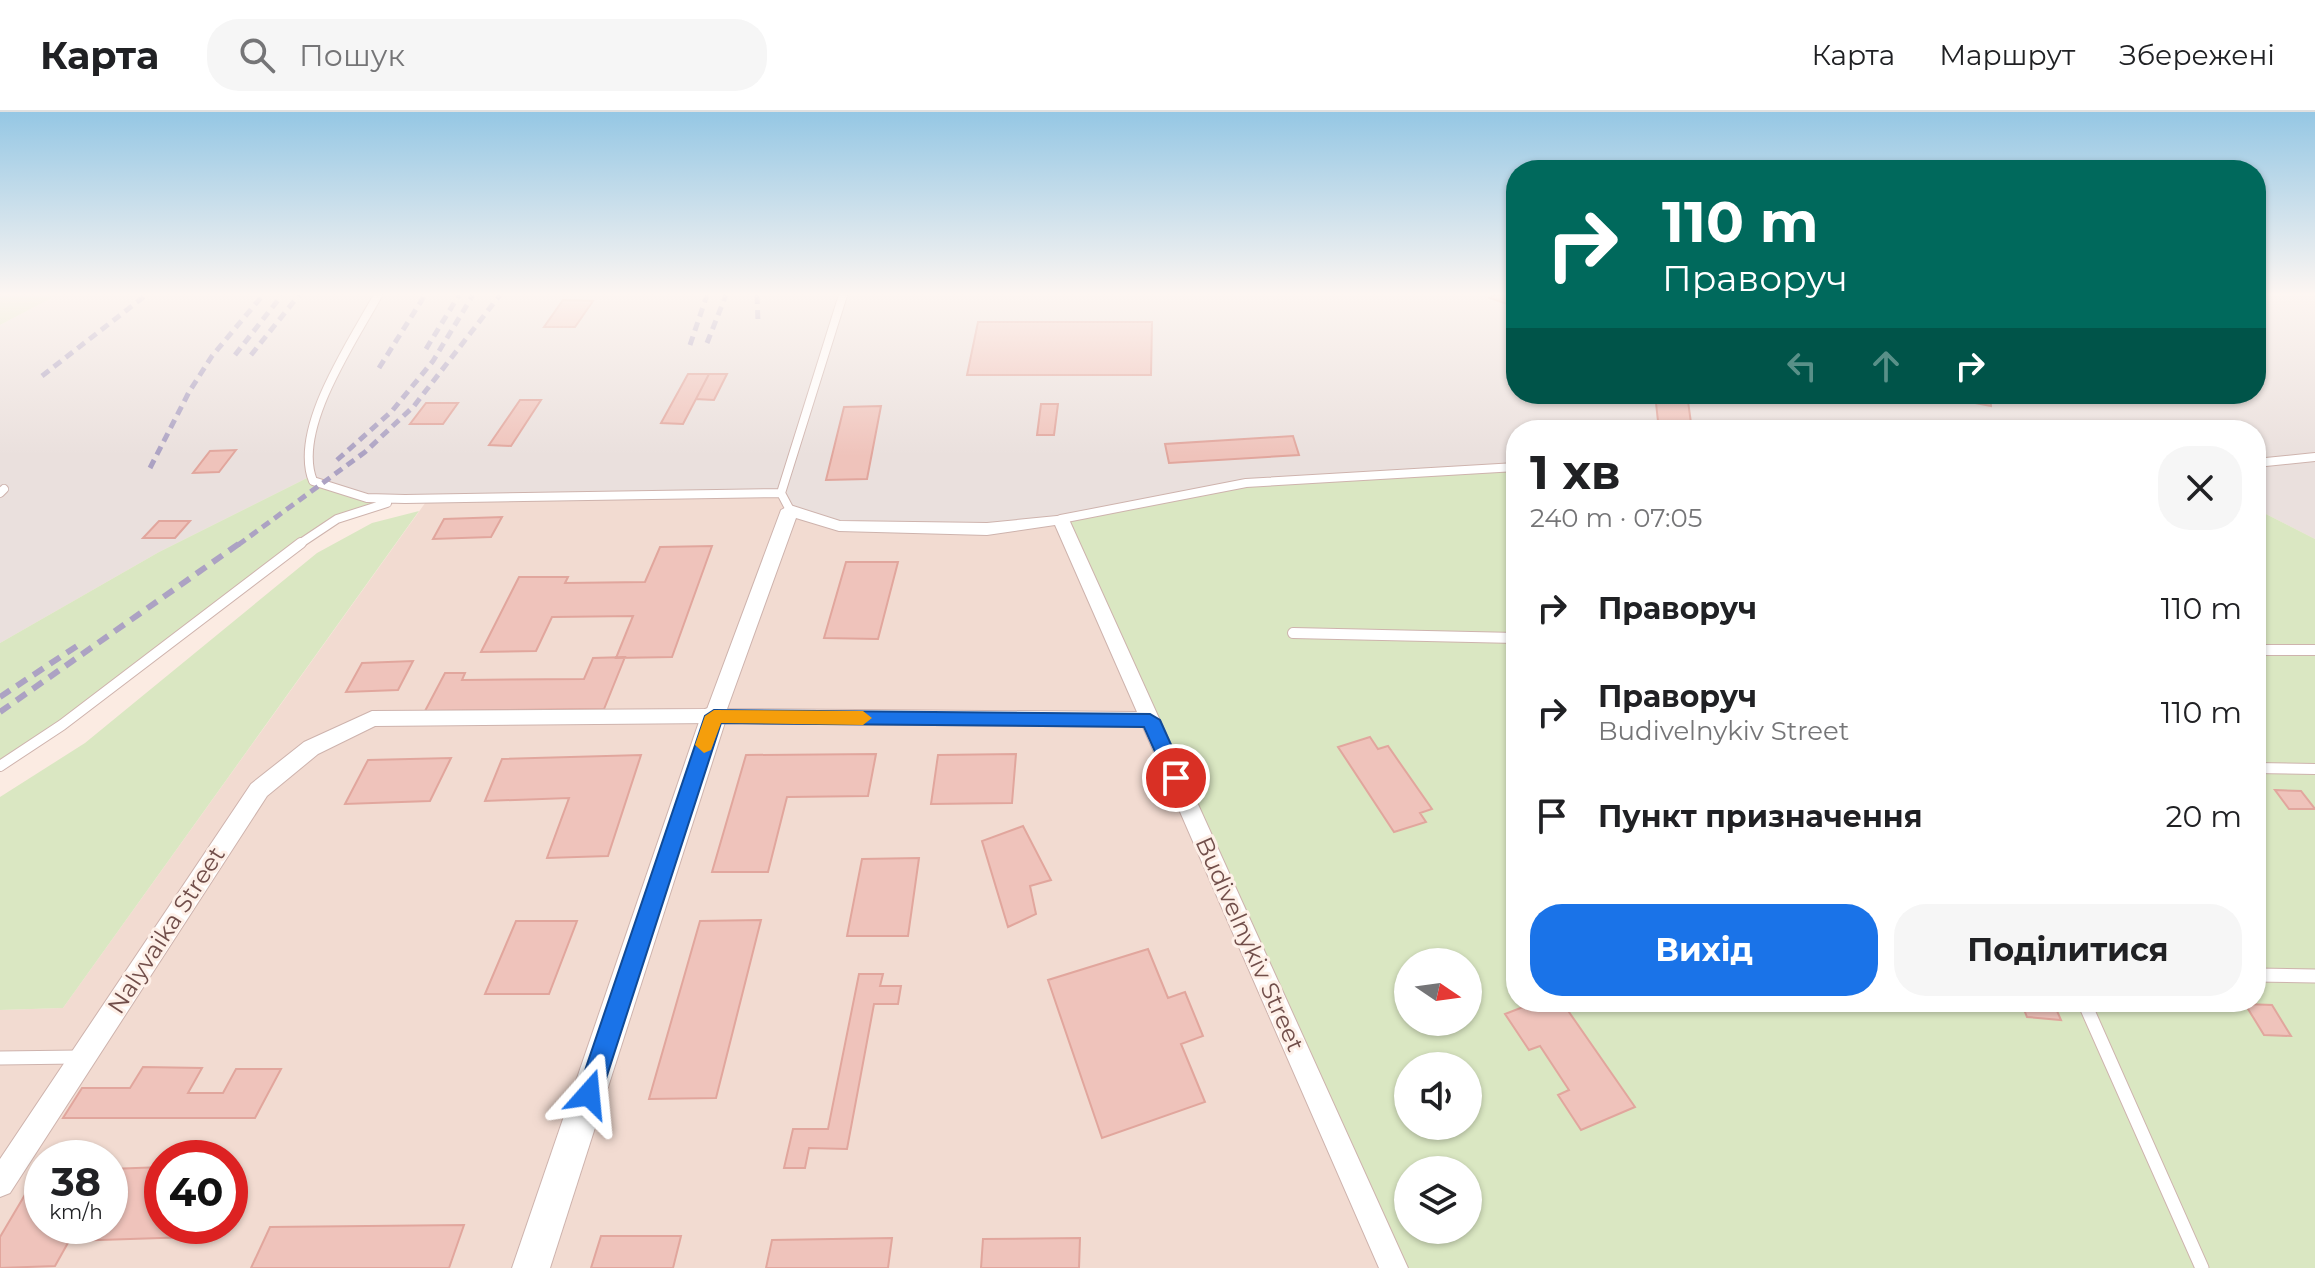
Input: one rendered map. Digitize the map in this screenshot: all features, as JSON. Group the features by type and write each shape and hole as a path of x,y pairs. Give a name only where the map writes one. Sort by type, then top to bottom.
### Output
{"street":[{"path":"531,1268 786,501 839,526 987,529 1061,519"},
{"name":"Budivelnykiv Street","path":"1061,519 1394,1268"},
{"path":"714,716 1150,720"},
{"name":"Nalyvaika Street","path":"0,1183 259,790 311,748 372,719 714,716"}],"lane":[{"path":"351,349 312,425 306,453 309,477 313,481 367,498 786,501 828,349"},
{"path":"2266,461 2315,457"},
{"path":"1061,519 1246,483 1506,467"},
{"path":"0,766 62,725 326,526 367,507 405,499"},
{"path":"1293,633 1506,638"},
{"path":"2266,650 2315,650"},
{"path":"2266,768 2315,769"},
{"path":"2266,975 2315,976"},
{"path":"2088,1012 2202,1268"},
{"path":"0,1058 82,1057"}],"shaded area":[{"path":"0,349 1506,349 1506,404 2266,404 2266,349 2315,349 2315,539 2266,514 2266,420 1506,420 1506,468 987,529 839,526 790,510 781,493 367,498 309,477 159,552 0,643"},
{"path":"781,493 1061,519 1394,1268 0,1268 0,1010 63,1008 428,499"}],"green space":[{"path":"1506,468 1506,1012 2266,1012 2266,514 2315,539 2315,1268 1394,1268 1061,519 1246,483"},
{"path":"309,477 334,490 405,499 367,507 337,519 0,766 0,643 159,552"},
{"path":"419,511 63,1008 0,1010 0,797 85,743 317,553 372,523"}],"building":[{"path":"972,349 1151,349 1151,375 967,375"},
{"path":"688,374 709,374 683,424 661,423"},
{"path":"709,374 727,374 714,400 696,399"},
{"path":"520,400 541,400 511,446 489,445"},
{"path":"426,403 458,403 443,424 410,424"},
{"path":"1041,404 1058,404 1054,435 1037,435"},
{"path":"1656,404 1688,404 1691,420 1658,420"},
{"path":"881,406 867,479 826,480 844,407"},
{"path":"1293,436 1299,455 1169,463 1165,444"},
{"path":"236,450 219,472 193,473 210,451"},
{"path":"502,517 491,537 433,539 444,519"},
{"path":"159,521 190,521 175,538 143,538"},
{"path":"712,546 672,657 616,658 633,616 552,617 536,651 481,652 519,577 568,577 565,583 645,582 660,547"},
{"path":"846,562 898,562 878,639 824,638"},
{"path":"625,657 604,709 425,711 445,673 465,673 462,680 584,679 593,658"},
{"path":"413,661 398,690 346,692 362,663"},
{"path":"1370,737 1378,749 1388,746 1432,809 1420,813 1426,822 1394,832 1338,747"},
{"path":"876,754 868,796 787,797 768,872 712,872 746,755"},
{"path":"1016,754 1012,803 931,804 938,755"},
{"path":"641,755 608,856 547,858 569,798 485,801 502,759"},
{"path":"451,758 430,801 345,804 368,760"},
{"path":"2275,790 2301,791 2315,809 2289,809"},
{"path":"1023,826 1051,880 1030,886 1036,914 1008,927 982,841"},
{"path":"919,858 908,936 847,936 862,859"},
{"path":"761,920 716,1098 649,1099 700,921"},
{"path":"516,921 577,921 549,994 485,994"},
{"path":"1148,949 1168,998 1185,992 1203,1036 1181,1044 1205,1102 1102,1138 1048,980"},
{"path":"859,974 883,974 880,986 901,986 898,1004 874,1004 847,1149 809,1148 805,1168 784,1168 793,1129 828,1129"},
{"path":"2266,1005 2272,1005 2291,1036 2264,1035 2250,1012 2266,1012"},
{"path":"1569,1012 1635,1107 1581,1130 1558,1095 1569,1090 1540,1046 1529,1050 1505,1014"},
{"path":"2025,1012 2057,1012 2061,1020 2027,1017"},
{"path":"143,1067 202,1068 188,1093 223,1093 236,1069 281,1069 255,1118 63,1118 82,1088 130,1088"},
{"path":"128,1168 144,1168 144,1239 128,1239"},
{"path":"24,1196 24,1244 67,1244 55,1266 0,1268 0,1237"},
{"path":"464,1225 449,1268 251,1268 270,1227"},
{"path":"601,1236 681,1236 673,1268 591,1268"},
{"path":"892,1238 888,1268 766,1268 772,1240"},
{"path":"1080,1238 1079,1268 981,1268 983,1239"}],"railway":[{"path":"42,376 77,349"},
{"path":"150,468 189,392 218,349"},
{"path":"235,355 240,349"},
{"path":"251,355 256,349"},
{"path":"379,368 391,349"},
{"path":"337,460 392,411 440,349"},
{"path":"238,545 365,452 414,406 458,349"},
{"path":"0,712 240,543"},
{"path":"0,697 77,646"}],"slow traffic":[{"path":"704,745 714,716 863,718"}],"route":[{"path":"589,1094 714,716 1150,720 1176,778"}]}
